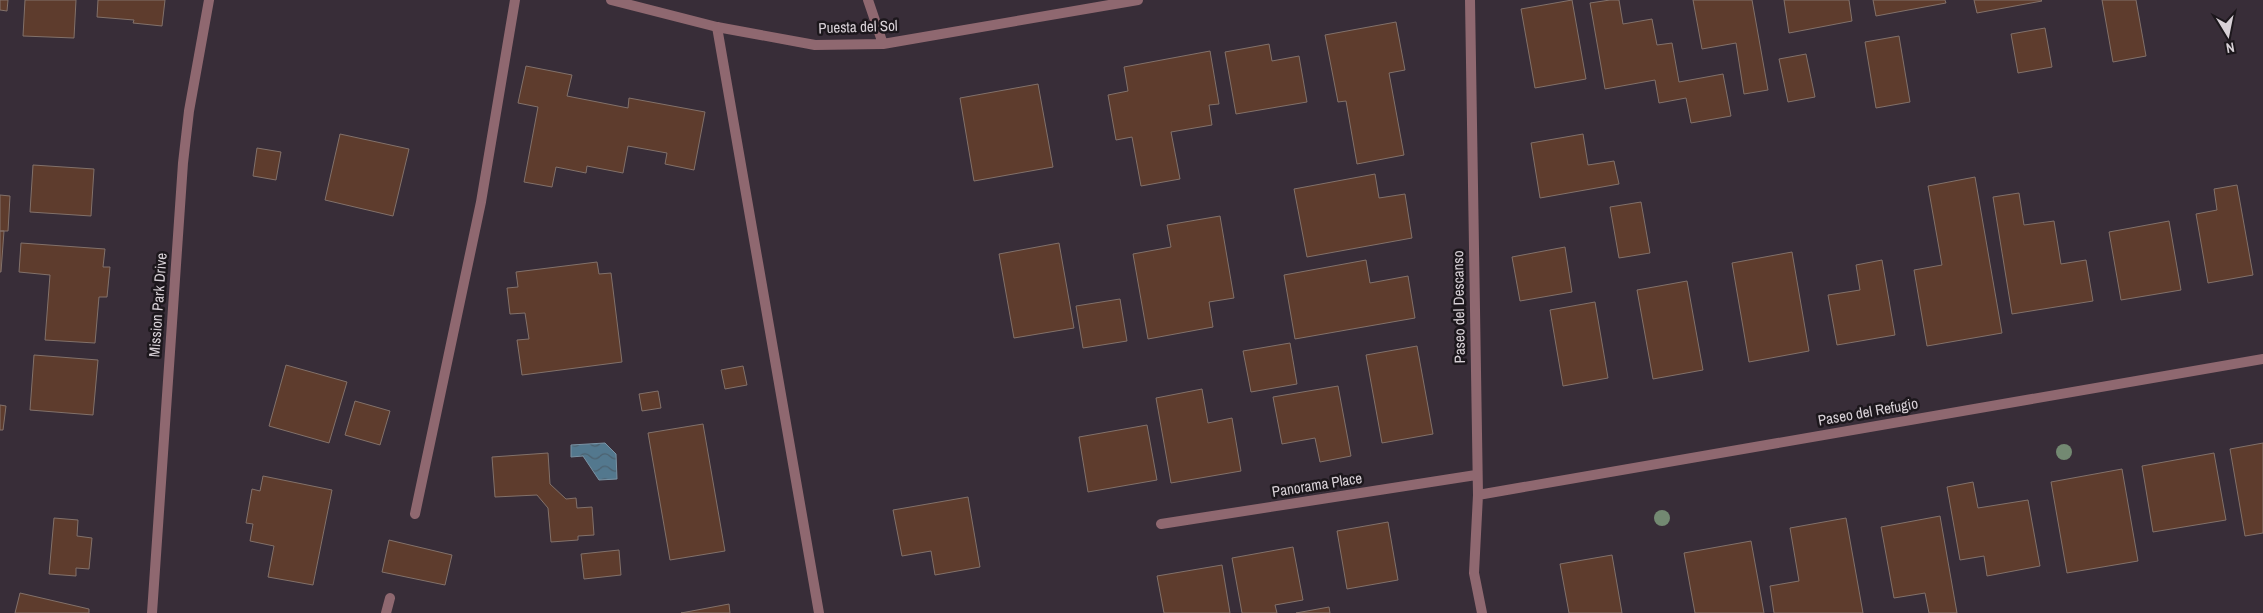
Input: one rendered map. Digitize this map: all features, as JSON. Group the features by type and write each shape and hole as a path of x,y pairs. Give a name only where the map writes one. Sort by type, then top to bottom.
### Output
{"street":[{"name":"Mission Park Drive","path":"152,613 183,162 188,111 209,0"},
{"path":"415,514 481,202 515,0"},
{"name":"Puesta del Sol","path":"611,0 717,27 815,45 883,44 1138,0"},
{"path":"868,0 883,44"},
{"name":"Paseo del Descanso","path":"1470,0 1476,475 1478,495 1474,573 1482,613"},
{"path":"717,27 818,613"},
{"name":"Paseo del Refugio","path":"1478,495 2263,359"},
{"name":"Panorama Place","path":"1162,524 1476,475"},
{"path":"386,613 390,598"}],"water":[{"path":"605,443 616,454 617,479 599,480 583,456 571,457 571,445"}],"building":[{"path":"0,0 8,0 7,11 0,10"},
{"path":"25,0 76,0 74,38 23,36"},
{"path":"98,0 165,0 162,26 133,23 134,20 97,17"},
{"path":"1572,0 1586,79 1535,88 1521,9"},
{"path":"1619,0 1623,24 1652,19 1657,45 1672,43 1679,82 1723,74 1731,116 1691,123 1686,98 1659,103 1655,80 1605,89 1590,3"},
{"path":"1693,0 1752,0 1768,90 1744,94 1736,43 1702,49"},
{"path":"1784,0 1849,0 1852,21 1789,33"},
{"path":"1873,0 1945,0 1946,3 1876,16"},
{"path":"1974,0 2041,0 2042,1 1977,13"},
{"path":"2102,0 2136,0 2146,56 2113,62"},
{"path":"1396,22 1405,70 1389,73 1404,155 1357,164 1346,101 1338,102 1325,35"},
{"path":"2045,28 2052,67 2018,73 2011,34"},
{"path":"1899,36 1910,102 1876,108 1865,42"},
{"path":"1269,44 1272,61 1299,56 1307,102 1236,114 1225,52"},
{"path":"1210,51 1219,104 1209,105 1212,125 1171,132 1180,179 1141,186 1132,137 1116,140 1108,95 1128,91 1124,67"},
{"path":"1806,54 1815,97 1788,102 1779,59"},
{"path":"526,66 572,75 567,96 628,108 629,98 705,112 694,170 665,164 667,153 628,146 623,173 587,166 586,173 556,167 552,187 524,182 538,107 518,103"},
{"path":"1038,84 1053,167 974,181 960,98"},
{"path":"340,134 409,149 393,216 325,200"},
{"path":"1583,134 1588,165 1614,161 1619,184 1540,198 1531,143"},
{"path":"257,148 281,152 276,180 253,176"},
{"path":"33,165 94,169 91,216 30,212"},
{"path":"1375,174 1379,198 1405,194 1412,238 1307,257 1294,189"},
{"path":"1975,177 2002,333 1927,346 1914,270 1942,265 1928,186"},
{"path":"2237,185 2253,275 2208,283 2196,214 2217,210 2214,189"},
{"path":"2019,193 2024,225 2054,221 2061,264 2086,260 2093,301 2012,314 1993,197"},
{"path":"0,195 10,196 8,231 0,231"},
{"path":"1641,202 1650,253 1619,258 1610,207"},
{"path":"1220,216 1234,298 1209,302 1213,327 1148,339 1133,254 1171,247 1167,225"},
{"path":"2169,221 2181,290 2121,300 2109,232"},
{"path":"0,231 4,231 1,272 0,272"},
{"path":"21,243 105,249 103,267 110,267 107,297 99,297 95,343 45,340 50,275 19,272"},
{"path":"1059,243 1074,328 1014,338 999,254"},
{"path":"1565,247 1572,292 1520,301 1512,257"},
{"path":"1792,252 1809,351 1749,362 1732,263"},
{"path":"1366,260 1370,283 1408,276 1415,318 1295,339 1284,275"},
{"path":"1882,260 1895,335 1837,345 1828,295 1860,290 1856,265"},
{"path":"597,262 599,274 611,273 622,362 522,375 517,340 529,339 525,313 510,314 507,288 518,287 516,272"},
{"path":"1687,281 1703,370 1653,379 1637,290"},
{"path":"1120,299 1127,341 1083,348 1076,306"},
{"path":"1595,302 1608,378 1563,386 1550,310"},
{"path":"1290,343 1297,384 1251,392 1243,351"},
{"path":"1417,346 1433,434 1382,443 1366,355"},
{"path":"34,355 98,360 93,415 30,410"},
{"path":"286,365 347,382 329,443 269,426"},
{"path":"743,366 747,385 725,389 721,370"},
{"path":"1338,386 1351,456 1320,462 1315,438 1282,444 1273,397"},
{"path":"1202,389 1208,423 1232,418 1241,471 1171,483 1156,398"},
{"path":"658,391 661,408 642,411 639,394"},
{"path":"355,401 390,411 380,445 345,435"},
{"path":"0,405 6,406 3,430 0,430"},
{"path":"703,424 725,551 670,560 648,433"},
{"path":"1147,425 1157,480 1088,492 1079,437"},
{"path":"2263,443 2263,533 2245,536 2230,449"},
{"path":"548,453 550,484 566,499 576,498 577,508 592,507 594,535 578,536 578,540 551,542 548,508 537,495 495,497 492,457"},
{"path":"2214,453 2226,520 2153,532 2142,466"},
{"path":"2122,469 2138,561 2067,573 2051,482"},
{"path":"263,476 332,490 313,585 268,577 274,546 250,541 253,524 246,523 252,489 260,491"},
{"path":"1973,482 1978,508 2028,500 2040,566 1987,576 1984,556 1960,560 1947,487"},
{"path":"968,497 980,567 935,575 931,551 902,556 893,510"},
{"path":"1940,516 1957,613 1929,613 1925,593 1894,598 1881,527"},
{"path":"54,518 78,520 77,536 92,538 89,569 76,568 76,576 49,574"},
{"path":"1846,518 1863,613 1774,613 1770,586 1799,581 1790,528"},
{"path":"1388,522 1398,580 1347,589 1337,531"},
{"path":"389,540 452,555 445,585 382,572"},
{"path":"1751,541 1764,613 1695,613 1684,553"},
{"path":"1293,547 1303,600 1275,605 1277,613 1242,613 1232,558"},
{"path":"619,550 621,575 584,579 581,554"},
{"path":"1612,555 1622,613 1569,613 1560,564"},
{"path":"1222,565 1230,613 1164,613 1157,576"},
{"path":"20,593 89,609 89,613 15,613"},
{"path":"729,604 730,613 681,613"},
{"path":"1329,607 1330,613 1296,613"}]}
